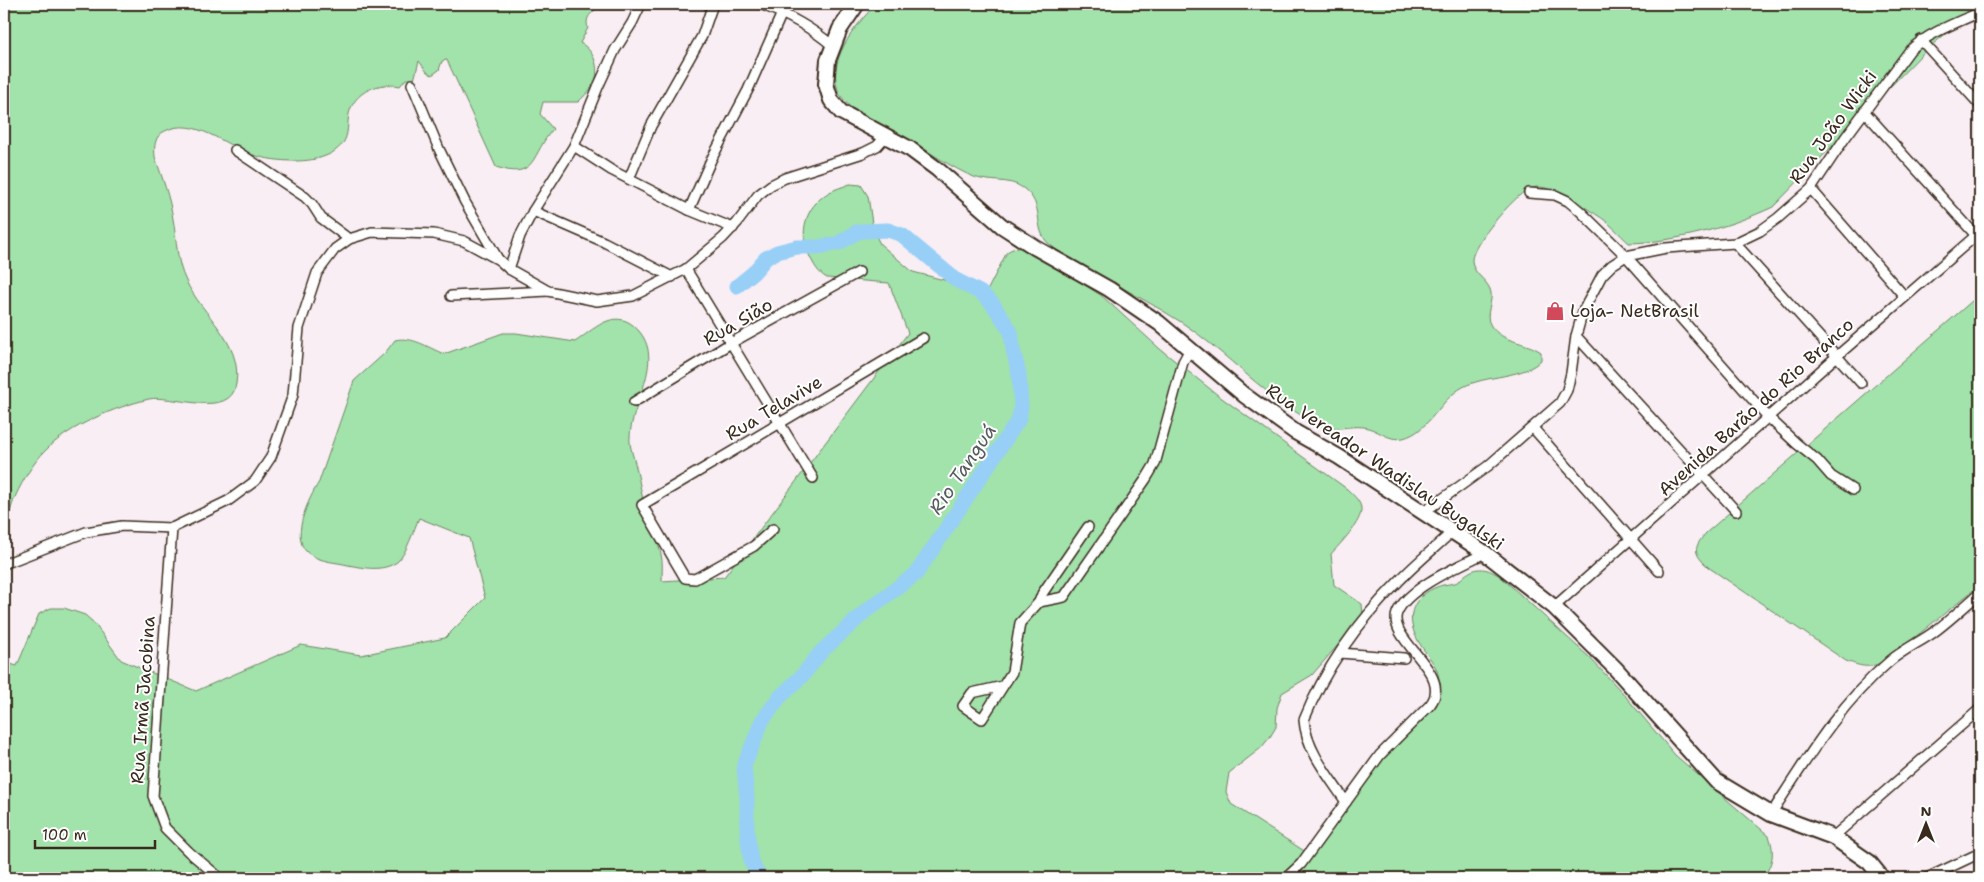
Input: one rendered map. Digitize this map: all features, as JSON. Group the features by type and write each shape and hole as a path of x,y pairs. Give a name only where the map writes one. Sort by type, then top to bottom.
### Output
{"main road":[{"name":"Rua Vereador Wadislau Bugalski","path":"857,4 840,30 828,60 826,84 831,100 841,112 910,149 937,169 1002,226 1036,248 1109,289 1159,323 1244,395 1294,432 1339,457 1485,554 1554,607 1615,668 1716,781 1772,814 1833,837 1870,862 1882,878"}],"street":[{"path":"509,269 520,236 533,211 574,146 615,50 632,23 641,4"},
{"path":"629,179 651,126 702,36 713,4"},
{"path":"760,4 782,13 819,34 834,46"},
{"name":"Rua João Wicki","path":"1424,512 1488,466 1560,403 1567,390 1571,374 1576,336 1583,311 1602,275 1612,265 1626,256 1666,248 1735,243 1760,231 1811,190 1864,111 1910,50 1921,40 1980,12"},
{"path":"689,210 711,160 748,90 782,13"},
{"path":"1921,40 1980,105"},
{"path":"412,84 439,149 465,202 498,260"},
{"path":"1864,111 1979,236"},
{"path":"451,296 548,291 597,300 634,296 686,269 733,228 758,195 771,185 785,178 863,153 877,146 886,136"},
{"path":"574,146 629,179 689,210 733,228"},
{"path":"236,150 305,198 322,218 349,239"},
{"path":"1811,190 1905,297"},
{"path":"1529,193 1555,195 1568,201 1580,211 1626,256 1768,417 1817,460 1831,476 1853,490"},
{"path":"533,211 604,242 672,277"},
{"path":"4,564 86,532 122,526 172,528 228,501 255,481 272,457 293,395 299,328 317,273 335,249 349,239 372,232 434,234 464,241 548,291"},
{"name":"Avenida Barão do Rio Branco","path":"1554,607 1905,297 1979,236"},
{"path":"1735,243 1861,382"},
{"path":"686,269 813,478"},
{"name":"Rua Sião","path":"634,402 731,343 859,272"},
{"path":"1576,336 1736,511"},
{"name":"Rua Telavive","path":"773,529 754,546 737,556 695,579 684,578 642,505 922,338"},
{"path":"1039,602 1064,597 1155,464 1183,362 1190,349"},
{"path":"1533,428 1659,571"},
{"path":"1003,686 1012,672 1020,623 1039,602 1042,594 1088,527"},
{"name":"Rua Irmã Jacobina","path":"172,528 153,796 165,828 220,878"},
{"path":"1346,802 1314,753 1305,730 1304,720 1340,653 1365,617 1400,580 1453,531"},
{"path":"1286,878 1301,864 1380,755 1430,705 1435,695 1434,684 1423,662 1398,628 1396,620 1398,612 1413,594 1424,586 1485,554"},
{"path":"1772,814 1813,750 1857,693 1890,660 1935,631 1980,593"},
{"path":"1340,653 1404,658"},
{"path":"1833,837 1980,709"},
{"path":"1927,878 1980,853"}],"green space":[{"path":"4,4 602,4 587,20 588,28 580,43 593,56 597,68 595,81 589,91 578,102 543,102 540,114 553,129 532,163 526,168 509,170 496,167 447,60 442,61 439,70 432,75 427,72 419,61 414,80 406,79 400,86 384,85 376,87 362,94 352,106 343,143 333,152 321,158 294,161 263,158 242,151 209,134 187,127 176,127 161,133 156,142 155,157 170,203 180,266 193,293 220,329 233,355 237,369 236,384 232,395 223,401 212,403 159,398 149,399 107,412 67,433 36,461 22,483 14,500 4,535"},
{"path":"876,4 1980,4 1980,6 1927,49 1773,207 1739,221 1665,240 1629,243 1601,218 1577,203 1545,188 1528,189 1513,201 1486,233 1479,243 1472,260 1476,272 1490,289 1491,298 1488,317 1491,326 1502,336 1541,352 1541,360 1525,370 1482,380 1463,387 1455,392 1420,429 1412,435 1398,439 1364,427 1325,427 1300,414 1265,389 1181,322 1054,248 1043,237 1037,209 1030,195 1023,188 1012,183 980,179 965,173 850,107 840,95 836,83 836,70 839,58 851,34"},
{"path":"850,184 861,185 868,196 873,230 880,244 913,272 987,291 1007,252 1014,248 1021,248 1035,253 1102,296 1160,349 1219,396 1347,489 1359,502 1361,513 1358,519 1350,532 1331,554 1334,585 1362,604 1363,616 1312,675 1282,693 1277,708 1276,727 1270,737 1261,748 1229,773 1226,792 1231,804 1309,854 1375,761 1422,721 1433,705 1438,691 1439,680 1433,662 1421,646 1412,625 1411,617 1415,604 1430,590 1455,583 1473,570 1482,569 1501,577 1589,657 1621,691 1675,755 1769,836 1772,858 1763,878 4,878 4,662 17,666 39,614 51,608 64,608 85,615 94,623 121,660 196,691 301,645 361,655 445,638 485,598 469,538 419,518 407,548 400,559 385,567 367,568 329,562 311,555 304,549 300,530 302,520 310,498 319,482 354,381 385,353 395,340 413,341 444,354 503,333 516,333 575,342 596,327 611,320 626,321 634,326 644,338 648,352 648,366 646,380 632,423 630,444 645,509 661,554 662,581 724,577 908,333 889,283 827,278 817,269 806,248 804,230 809,213 820,199 828,193"},
{"path":"1980,294 1980,585 1889,658 1872,666 1863,666 1846,661 1708,567 1697,554 1697,547 1706,533"}],"waterway":[{"name":"Rio Tanguá","path":"737,286 753,273 766,258 777,252 797,247 818,247 839,243 857,232 863,231 888,230 902,235 956,280 981,293 992,303 1011,332 1019,374 1021,407 1019,419 916,574 867,610 821,652 802,676 780,697 762,721 744,766 747,798 747,831 751,862 760,878"}],"place":[{"name":"Loja- NetBrasil","path":"1555,311"}]}
